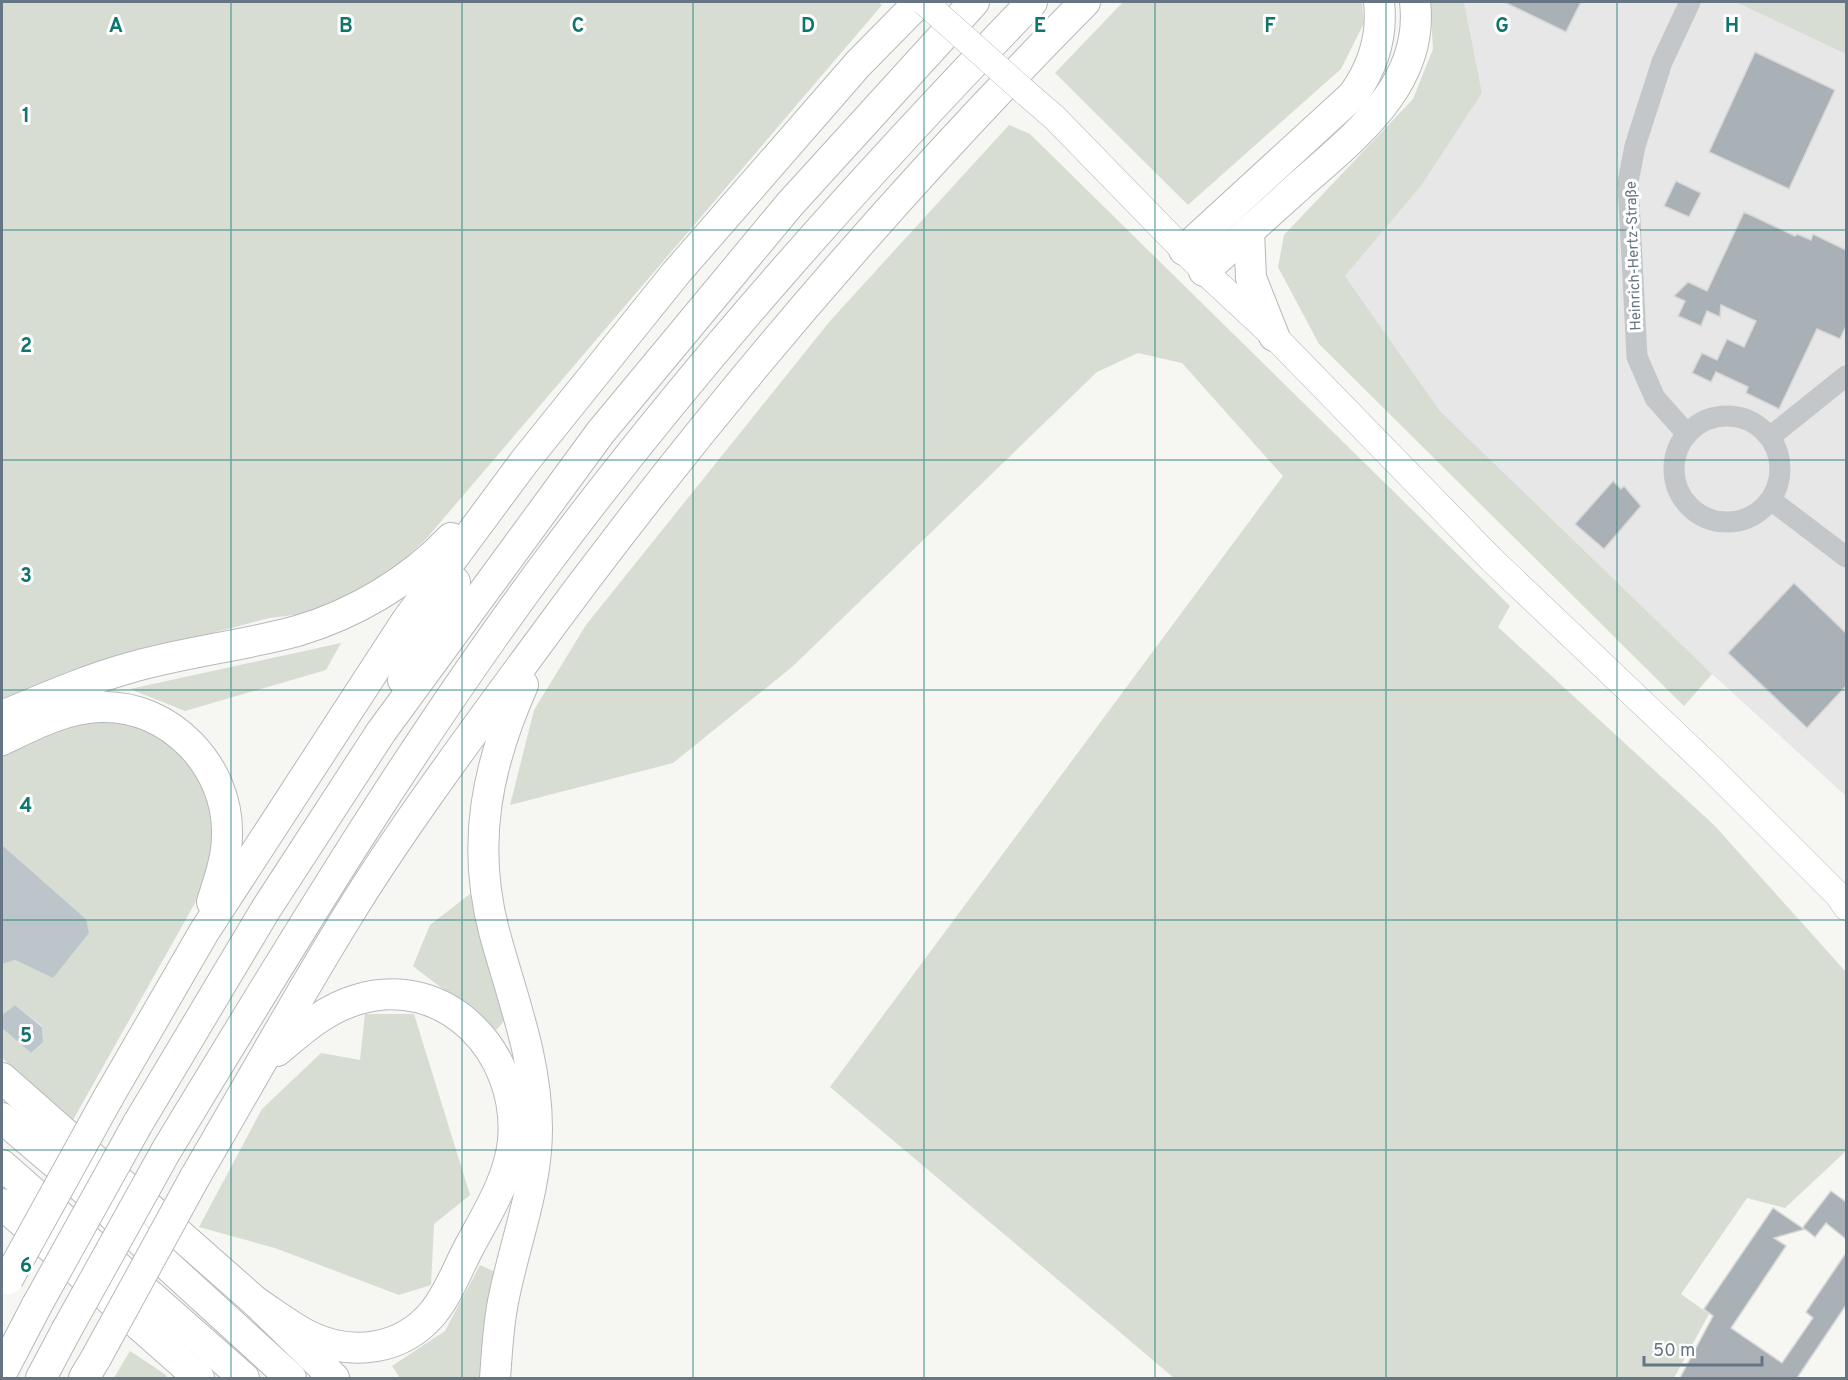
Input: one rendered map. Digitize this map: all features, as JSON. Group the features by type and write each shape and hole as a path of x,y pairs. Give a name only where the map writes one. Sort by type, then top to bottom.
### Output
{"highway":[{"path":"5,1285 108,1098 204,932 389,646 524,462 676,273 858,64 919,2"},
{"path":"2,1372 137,1125 266,909 381,732 600,433 686,326 790,204 974,2"},
{"path":"42,1378 166,1151 333,876 435,720 549,560 756,300 895,144 1032,2"},
{"path":"90,1368 195,1177 357,900 444,772 635,513 777,337 921,173 1084,2"},
{"path":"1184,250 1353,95 1365,79 1378,45 1379,2"},
{"path":"1204,271 1359,132 1384,105 1405,70 1411,51 1415,33 1415,2"},
{"path":"1249,231 1251,278 1274,336"},
{"path":"2,716 129,668 298,630 352,610 403,579 434,555 524,462"},
{"path":"381,732 416,651 524,462"},
{"path":"495,1378 503,1302 527,1208 534,1168 537,1111 529,1048 494,929 487,897 483,861 485,812 489,778 505,726 549,629"},
{"path":"2,740 72,711 115,707 162,721 195,748 207,764 222,796 227,835 225,859 204,932"},
{"path":"256,1302 308,1336 335,1345 375,1347 409,1334 426,1320 440,1302 499,1188 513,1143 514,1123 507,1082 499,1059 487,1043 457,1016 420,999 400,995 357,999 316,1019 263,1061"},
{"path":"2,1078 256,1302 334,1378"},
{"path":"2,1118 62,1169 291,1378"},
{"path":"2,1165 244,1378"},
{"path":"2,1204 199,1378"}],"main road":[{"path":"924,2 1025,92 1204,271 1274,336 1492,560 1713,770 1844,900"}],"street":[{"name":"Heinrich-Hertz-Straße","path":"1687,434 1655,398 1637,357 1628,182 1635,146 1662,62 1690,2"},
{"path":"1770,437 1846,376"},
{"path":"1730,416 1745,419 1759,426 1770,437 1778,452 1781,468 1778,485 1771,500 1759,512 1743,520 1726,523 1709,519 1694,511 1682,498 1675,474 1678,448 1687,434 1707,420 1730,416"},
{"path":"1771,500 1846,558"}],"shaded area":[{"path":"2,2 878,2 882,5 426,539 383,579 312,613 269,618 121,657 2,708"},
{"path":"1123,2 1362,2 1364,23 1341,69 1188,205 1055,73"},
{"path":"1430,2 1464,2 1482,93 1421,186 1345,276 1440,411 1712,674 1684,706 1319,344 1278,267 1284,235 1413,99 1433,49"},
{"path":"1464,2 1846,2 1846,796 1712,674 1440,411 1345,276 1421,186 1482,93"},
{"path":"1736,2 1846,2 1846,54"},
{"path":"1009,125 1030,134 1510,606 1498,627 1714,825 1846,972 1846,1151 1785,1208 1747,1198 1681,1294 1709,1314 1674,1378 1174,1378 830,1087 1283,476 1182,363 1138,353 1097,372 792,667 673,763 510,805 534,710 586,625 830,321"},
{"path":"341,643 326,670 185,711 130,689"},
{"path":"93,715 131,720 187,755 214,810 222,855 73,1120 2,1058 2,1022 3,1029 31,1053 43,1042 42,1026 15,1005 2,1015 2,964 15,960 53,978 86,919 2,845 2,751"},
{"path":"2,845 86,919 89,933 53,978 15,960 2,964"},
{"path":"470,894 506,1019 496,1030 413,966 430,925"},
{"path":"15,1005 42,1027 43,1042 31,1053 3,1029 2,1015"},
{"path":"365,1014 414,1014 470,1195 434,1224 431,1285 399,1295 275,1248 199,1227 262,1109 321,1053 360,1060"},
{"path":"480,1265 495,1272 483,1378 400,1378 392,1366 445,1331"},
{"path":"130,1351 166,1375 167,1378 114,1378"}],"building":[{"path":"1504,2 1581,2 1566,32"},
{"path":"1755,52 1835,90 1789,189 1709,152"},
{"path":"1676,181 1701,193 1689,217 1664,206"},
{"path":"1744,212 1795,236 1797,234 1811,240 1813,234 1846,250 1846,326 1840,339 1817,329 1779,409 1746,393 1748,387 1716,372 1711,382 1692,373 1702,353 1717,360 1727,339 1744,347 1756,321 1721,305 1720,317 1707,311 1701,326 1678,316 1685,301 1674,296 1688,282 1707,291"},
{"path":"1613,481 1621,489 1624,486 1641,506 1604,549 1575,524"},
{"path":"1794,583 1846,633 1846,686 1807,728 1728,653"},
{"path":"1831,1191 1846,1202 1846,1239 1826,1223 1815,1237 1805,1229 1774,1238 1786,1246 1731,1328 1782,1363 1813,1318 1806,1312 1846,1253 1846,1305 1797,1378 1680,1378 1713,1316 1704,1309 1773,1208 1804,1229 1803,1227"}]}
